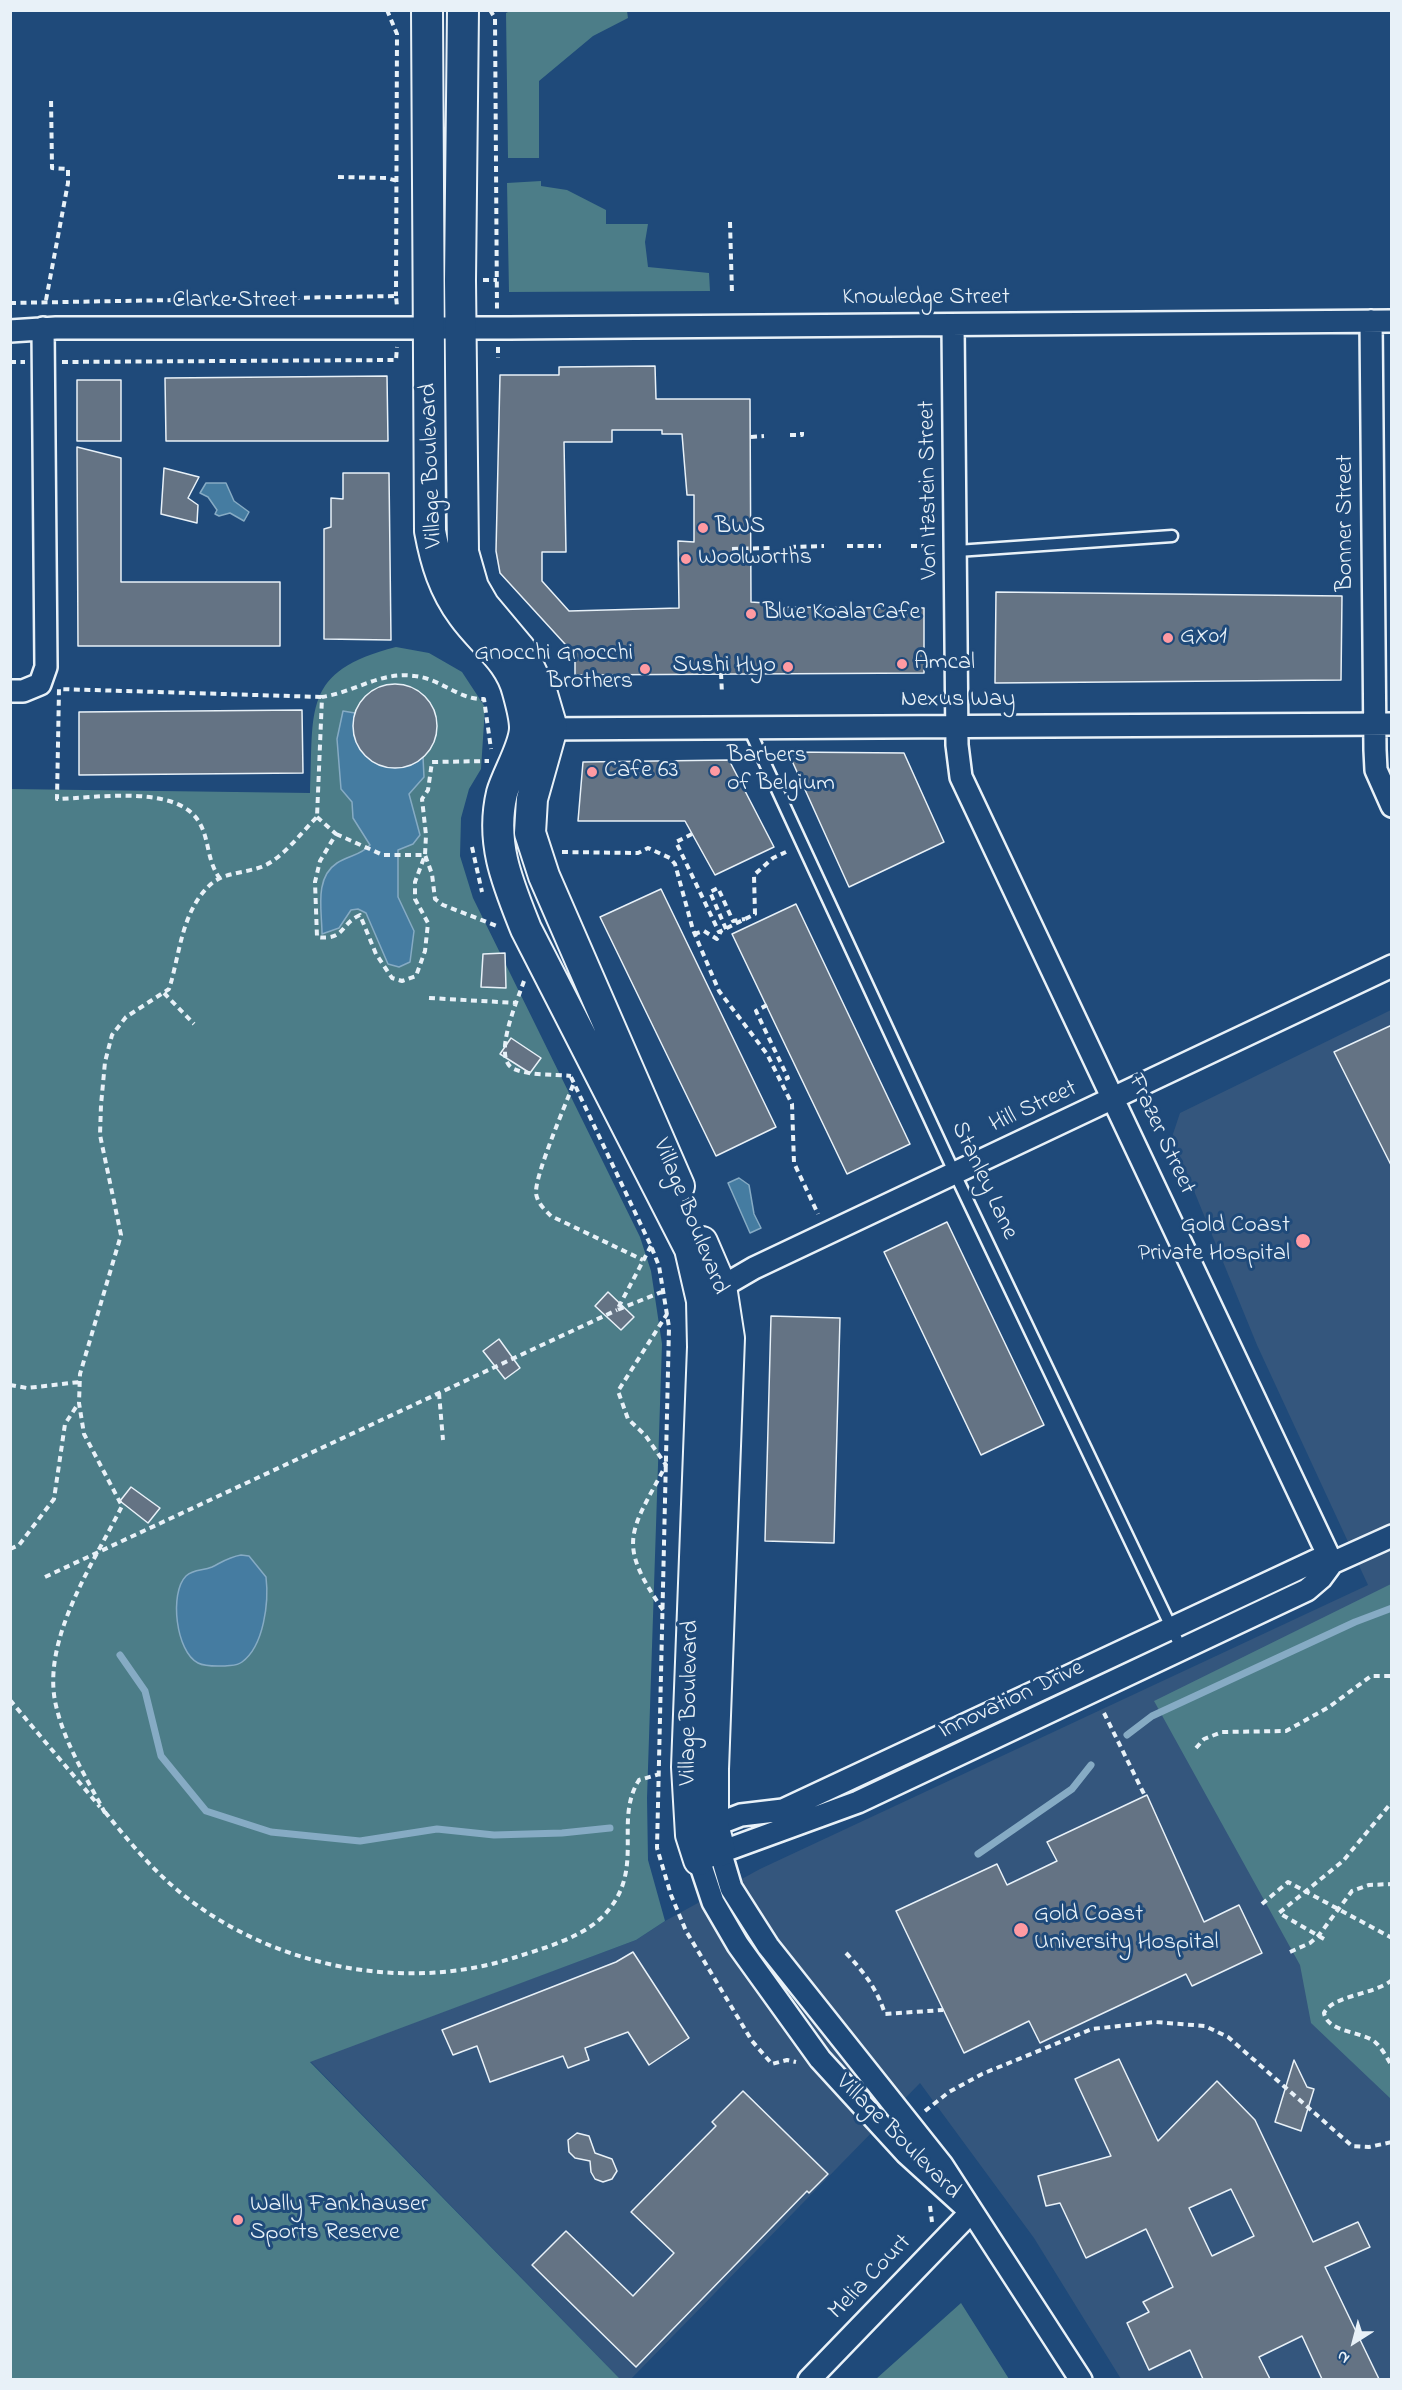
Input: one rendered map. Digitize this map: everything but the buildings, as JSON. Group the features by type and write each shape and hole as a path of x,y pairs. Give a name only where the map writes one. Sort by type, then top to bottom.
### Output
{"street":[{"name":"Village Boulevard","path":"427,10 430,531 441,579 463,616 499,653 539,729"},
{"name":"Village Boulevard","path":"464,10 460,327 463,552 473,587 484,606 520,649 542,694 530,833 544,876 729,1338 706,1843 713,1902 738,1945 820,2060 906,2153 971,2212"},
{"name":"Knowledge Street","path":"460,327 1381,321"},
{"name":"Bonner Street","path":"1381,321 1383,724"},
{"name":"Von Itzstein Street","path":"953,325 957,726"},
{"name":"Clarke Street","path":"10,331 43,328 460,327"},
{"path":"10,691 22,691 40,684 46,668 43,328"},
{"name":"Nexus Way","path":"539,729 1383,724"},
{"path":"1383,724 1376,770 1392,806"},
{"name":"Frazer Street","path":"957,726 959,769 964,785 1332,1563"},
{"name":"Hill Street","path":"712,1293 956,1173 1392,966"},
{"name":"Innovation Drive","path":"706,1843 858,1802 1307,1590 1321,1578 1332,1563 1392,1536"},
{"name":"Innovation Drive","path":"706,1843 741,1815 783,1810 1317,1560 1332,1563"},
{"name":"Village Boulevard","path":"706,1843 768,1946 942,2166 971,2212"},
{"path":"971,2212 1056,2337 1081,2379"},
{"name":"Melia Court","path":"809,2379 971,2212"}],"lane":[{"path":"957,551 1172,536"},
{"name":"Stanley Lane","path":"749,729 1182,1650"}],"path":[{"path":"387,10 397,34 397,307"},
{"path":"490,10 495,18 497,303"},
{"path":"46,300 68,183 68,169 52,168 51,97"},
{"path":"338,177 398,181"},
{"path":"730,222 732,294"},
{"path":"10,303 46,300 396,296"},
{"path":"10,362 396,360 397,349"},
{"path":"790,435 802,435 802,432"},
{"path":"751,437 764,436"},
{"path":"790,547 824,546"},
{"path":"847,546 881,546"},
{"path":"911,546 929,546"},
{"path":"732,549 770,548"},
{"path":"721,673 722,694"},
{"path":"220,879 210,862 199,822 181,805 157,797 57,799 59,689 322,697 337,694 390,674 417,676 445,685 469,699 484,699 492,741 489,771"},
{"path":"105,1813 69,1745 55,1701 53,1670 62,1626 122,1506 84,1434 79,1403 80,1382 121,1235 100,1136 105,1062 112,1035 126,1017 169,989 178,947 186,924 198,901 211,884 271,862 317,818 322,697"},
{"path":"336,834 320,861 315,882 317,937 330,939 344,931 352,918 360,915 384,969 392,978 402,981 416,976 425,951 428,923 415,898 415,882 424,855 426,835 422,799 428,790 432,762 490,761"},
{"path":"317,818 336,834 383,855 424,855"},
{"path":"692,834 676,842 721,931"},
{"path":"472,842 477,877 485,900"},
{"path":"558,853 591,851 638,853 648,848 669,858 675,864 694,934 719,991 767,1054 792,1104 794,1163 818,1214"},
{"path":"694,934 704,931 717,939 721,931 747,919 756,910 754,875 762,867 786,852"},
{"path":"424,855 432,874 435,899 443,905 498,926"},
{"path":"726,929 710,892 718,888 733,921 740,918 747,919"},
{"path":"494,917 502,935"},
{"path":"520,971 529,991"},
{"path":"524,980 503,1056 506,1064 514,1069 571,1076"},
{"path":"164,993 194,1024"},
{"path":"429,998 517,1003"},
{"path":"767,1005 756,1011 788,1078 781,1081"},
{"path":"566,1066 651,1246 659,1266 668,1313 657,1848 670,1895 686,1931 758,2049 772,2064 787,2060 797,2062 804,2068"},
{"path":"573,1085 539,1178 536,1194 540,1205 551,1216 643,1260"},
{"path":"617,1310 651,1246"},
{"path":"659,1266 667,1263"},
{"path":"45,1578 617,1310 664,1291"},
{"path":"666,1465 645,1435 628,1419 618,1391 668,1313"},
{"path":"10,1385 27,1388 80,1382"},
{"path":"439,1393 442,1440"},
{"path":"10,1549 20,1545 54,1499 65,1424 79,1403"},
{"path":"663,1610 641,1579 633,1559 633,1540 637,1520 666,1465"},
{"path":"1196,1748 1204,1739 1222,1732 1286,1731 1329,1707 1371,1677 1392,1676"},
{"path":"10,1700 137,1852 177,1889 226,1923 273,1947 321,1962 369,1971 414,1973 462,1970 501,1962 540,1949 582,1930 599,1919 620,1891 628,1871 630,1794 639,1780 658,1774 667,1774"},
{"path":"1104,1713 1145,1796"},
{"path":"1324,1939 1279,1913 1343,1861 1392,1802"},
{"path":"1262,1904 1288,1882 1392,1938"},
{"path":"1290,1952 1319,1935 1352,1891 1368,1885 1392,1884"},
{"path":"846,1953 869,1980 885,2014 943,2010"},
{"path":"1392,1980 1384,1986 1334,2002 1323,2013 1325,2019 1332,2024 1375,2042 1392,2066"},
{"path":"925,2111 949,2092 982,2074 1092,2029 1155,2022 1205,2025 1228,2037 1352,2146 1369,2147 1392,2142"}],"shaded area":[{"path":"206,483 226,483 234,501 249,512 244,521 230,513 219,516 215,514 217,510 208,497 200,493"},
{"path":"343,711 355,713 358,742 364,753 373,760 384,765 396,766 409,764 423,757 424,777 409,794 420,835 413,844 398,850 398,897 414,931 410,962 399,967 388,964 366,913 358,909 351,910 339,928 322,934 321,895 325,877 337,863 370,845 353,818 352,802 341,789 337,739"},
{"name":"Gold Coast University Hospital","path":"1391,1010 1391,2379 1121,2379 1034,2238 920,2083 631,2379 620,2379 310,2061 636,1940 665,1921 760,1869 1368,1585 1257,1345 1172,1137 1180,1113"},
{"path":"739,1178 749,1185 754,1214 761,1228 750,1233 728,1183"},
{"path":"241,1555 249,1556 266,1577 266,1611 260,1635 249,1655 236,1665 211,1666 198,1663 190,1657 184,1647 177,1622 178,1595 181,1584 192,1572"}],"green space":[{"path":"512,10 627,11 628,18 593,36 539,81 539,158 508,158 506,13"},
{"path":"541,181 541,186 567,190 606,210 606,224 648,224 645,242 648,267 709,273 710,291 509,292 507,183"},
{"path":"396,647 429,653 462,672 485,707 481,769 469,789 461,818 460,856 473,898 640,1237 651,1271 662,1344 647,1798 648,1860 665,1921 636,1940 310,2062 620,2379 11,2379 10,789 310,793 314,717 319,698 328,682 343,668 365,657"},
{"path":"1391,1584 1391,2099 1311,2023 1300,1965 1154,1701"},
{"path":"961,2303 1009,2379 876,2379"}],"waterway":[{"path":"1127,1735 1152,1716 1355,1622 1392,1608"},
{"path":"120,1655 145,1691 161,1756 206,1811 271,1832 360,1841 437,1829 494,1835 562,1833 610,1828"},
{"path":"978,1854 1072,1789 1091,1765"}],"place":[{"name":"BWS","path":"703,528"},
{"name":"Woolworths","path":"686,559"},
{"name":"Blue Koala Cafe","path":"751,614"},
{"name":"GX01","path":"1168,638"},
{"name":"Amcal","path":"902,664"},
{"name":"Sushi Hyo","path":"788,667"},
{"name":"Gnocchi Gnocchi Brothers","path":"645,669"},
{"name":"Barbers of Belgium","path":"715,771"},
{"name":"Cafe 63","path":"592,772"},
{"name":"Gold Coast Private Hospital","path":"1303,1241"},
{"name":"Gold Coast University Hospital","path":"1021,1930"},
{"name":"Wally Fankhauser Sports Reserve","path":"238,2220"}]}
